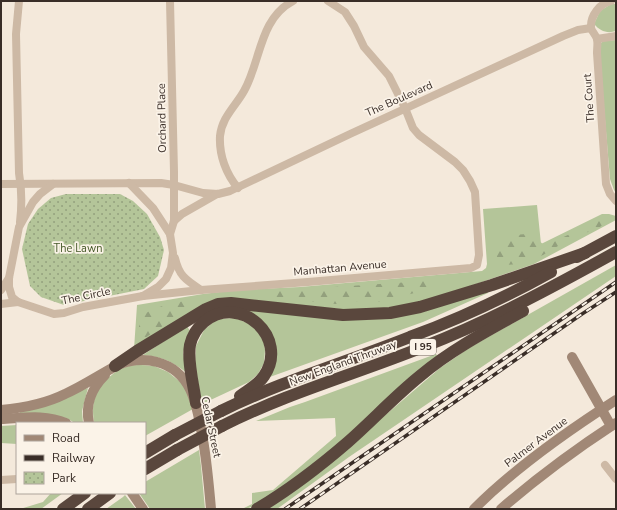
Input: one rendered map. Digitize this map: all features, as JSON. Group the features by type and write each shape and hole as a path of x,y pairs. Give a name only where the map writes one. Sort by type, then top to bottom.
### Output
{"highway":[{"name":"New England Thruway","path":"146,452 175,435 221,411 296,378 410,337 454,319 521,288 616,236"},
{"name":"New England Thruway","path":"146,468 177,450 252,411 452,335 510,309 616,252"},
{"path":"114,367 137,351 201,312 218,304 238,304 343,315 390,313 420,307 492,286 585,253"},
{"path":"257,509 298,482 326,460 357,434 402,391 434,365 479,336 547,297 585,269"},
{"path":"196,403 190,353 190,346 194,334 206,321 215,316 231,312 244,315 256,322 264,332 270,346 270,361 267,371 261,380 221,411"},
{"path":"63,509 84,494"},
{"path":"88,509 111,495"},
{"path":"98,509 111,495"}],"main road":[{"path":"501,509 534,482 613,424 601,409 572,357"},
{"name":"Cedar Street","path":"1,410 30,406 54,400 114,367 129,362 141,360 154,361 165,365 175,371 183,379 190,389 196,403 208,470 211,509"},
{"path":"89,422 88,408 94,390 101,378 114,367"},
{"name":"Palmer Avenue","path":"474,509 514,473 553,443 616,400"},
{"path":"1,419 44,417 63,422"},
{"path":"133,494 143,509"}],"street":[{"path":"18,302 12,297 9,287 9,278 22,208 19,173 16,34 19,1"},
{"name":"Orchard Place","path":"170,1 174,185 174,221 170,234"},
{"path":"238,188 230,178 222,155 220,135 223,123 244,90 264,33 274,18 293,1"},
{"path":"328,1 344,12 354,26 364,47 394,83 405,108"},
{"path":"591,28 593,18 599,6 611,1"},
{"name":"The Boulevard","path":"174,221 182,214 218,194 238,188 405,108 424,101 563,36 578,30 591,28"},
{"name":"The Court","path":"591,28 597,39 606,184 610,194 616,201"},
{"path":"597,39 616,36"},
{"name":"Manhattan Avenue","path":"201,290 474,267 478,262 478,225 475,192 463,170 455,162 419,135 413,128 405,108"},
{"name":"The Boulevard","path":"1,184 129,183 174,185 203,193 218,194"},
{"name":"The Circle","path":"129,183 145,198 170,234 177,268 184,278 201,290"},
{"path":"19,227 33,202 40,194 53,184"},
{"name":"The Circle","path":"143,296 158,287 166,279 172,268 173,253"},
{"path":"1,290 9,278"},
{"name":"The Circle","path":"18,302 54,314 143,296 201,290"},
{"path":"1,304 18,302"},
{"path":"605,464 616,479"},
{"path":"1,480 16,479"}],"green space":[{"path":"611,4 616,4 616,31 607,32 601,30 594,24 600,11"},
{"path":"616,40 616,193 610,179 599,48 603,41"},
{"name":"The Lawn","path":"66,194 120,194 133,201 147,214 160,237 164,250 158,276 144,289 64,305 41,297 30,286 22,249 28,224 38,209 51,198"},
{"path":"537,205 541,244 602,214 616,216 616,220 534,264 433,299 395,307 360,311 227,298 134,349 137,305 236,290 300,287 482,271 486,268 487,264 483,209"},
{"path":"603,218 611,219 597,229 573,237 543,255 520,264 504,265 497,258 496,247 501,240 514,235 526,234 536,238 545,246"},
{"path":"616,265 616,276 349,457 277,509 264,509 389,412 440,368 469,348"},
{"path":"441,280 438,284 429,289 381,302 359,301 336,304 270,298 268,294 273,291"},
{"path":"487,290 488,293 423,322 267,378 275,347 237,308 366,320"},
{"path":"199,298 201,304 167,323 145,338 140,339 137,335 141,319 146,313 168,304"},
{"path":"235,318 250,324 263,337 265,350 264,363 258,374 249,382 202,404 195,365 196,346 204,330 217,319"},
{"path":"187,326 190,331 183,353 187,373 166,360 143,355"},
{"path":"436,354 438,357 321,458 261,502 252,507 242,509 252,504 252,493 273,490 336,436 335,418 256,421 290,407"},
{"path":"136,365 154,366 168,372 184,385 193,409 146,435 146,422 94,422 94,401 100,388 116,372"},
{"path":"88,388 82,411 83,422 73,422 66,418 20,414 20,411"},
{"path":"16,425 16,444 1,443 1,426"},
{"path":"199,450 205,509 150,509 140,494 146,494 146,481"},
{"path":"50,494 62,494 41,509 20,509 43,502"},
{"path":"125,495 136,509 106,509 123,497"}],"railway":[{"path":"285,509 616,282"},
{"path":"300,509 616,292"}]}
